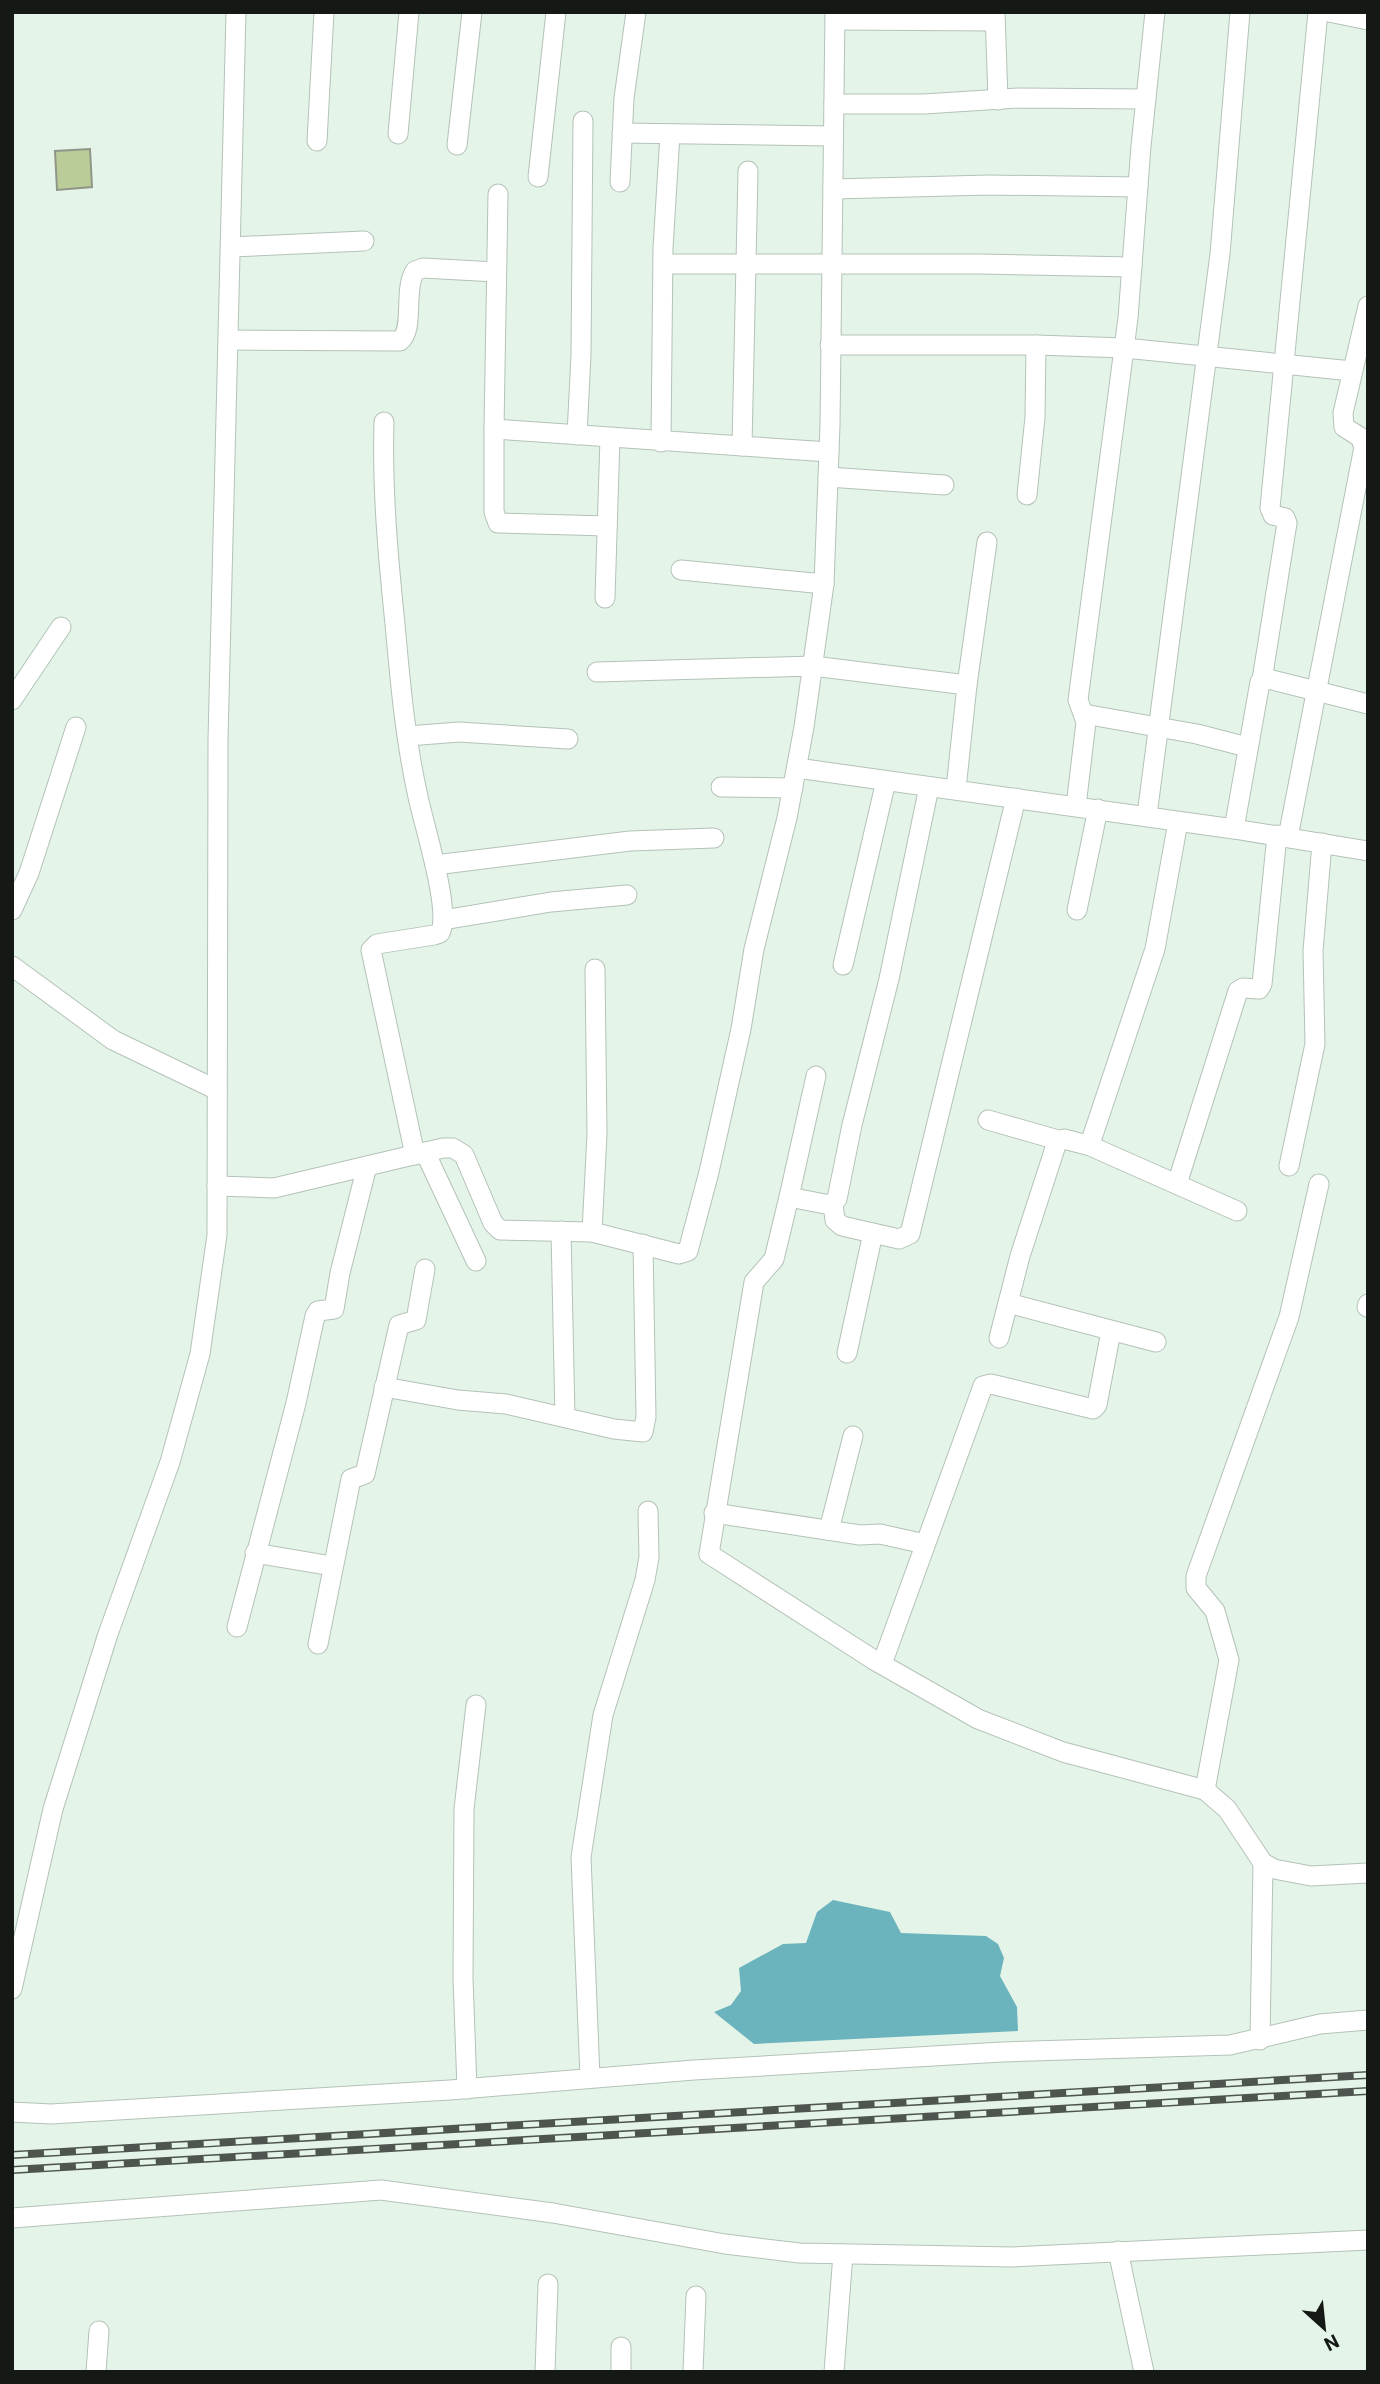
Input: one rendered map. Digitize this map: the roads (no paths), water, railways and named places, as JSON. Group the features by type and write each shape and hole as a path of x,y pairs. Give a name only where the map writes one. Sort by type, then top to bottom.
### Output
{"street":[{"path":"12,1989 53,1809 108,1634 170,1462 200,1354 217,1235 218,740 236,12"},
{"path":"317,141 324,12"},
{"path":"398,134 409,12"},
{"path":"457,145 472,12"},
{"path":"538,177 555,12"},
{"path":"620,181 622,133 636,12"},
{"path":"1076,806 1086,730 1084,714 1078,700 1125,348 1155,12"},
{"path":"1147,815 1220,254 1240,12"},
{"path":"1234,829 1247,747 1262,680 1287,523 1284,518 1272,515 1270,508 1318,12"},
{"path":"1329,12 1368,20"},
{"path":"217,1186 274,1188 420,1153 453,1148 464,1155 497,1228 592,1232 679,1254 684,1254 690,1246 793,788 824,584 829,452 835,16 995,17 998,100"},
{"path":"834,104 1146,99"},
{"path":"577,435 581,355 583,121"},
{"path":"622,133 833,136"},
{"path":"661,442 663,264 670,134"},
{"path":"742,446 748,171"},
{"path":"833,189 989,185 1138,187"},
{"path":"498,194 494,512 498,523 607,526"},
{"path":"231,247 364,240"},
{"path":"663,264 1132,267"},
{"path":"229,340 400,341 406,333 409,287 415,271 424,268 496,272"},
{"path":"1177,1184 1238,991 1243,988 1259,989 1262,984 1282,836 1315,691 1364,447 1365,440 1343,425 1352,371 1367,317"},
{"path":"830,345 1125,348 1352,371"},
{"path":"1027,495 1035,416 1036,345"},
{"path":"384,422 384,505 408,736 417,794 435,865 443,920 440,933 434,936 377,944 371,950 420,1153 477,1261"},
{"path":"494,429 829,452"},
{"path":"605,598 610,438"},
{"path":"828,477 944,485"},
{"path":"956,789 987,542"},
{"path":"681,570 824,584"},
{"path":"12,700 61,627"},
{"path":"597,672 813,666 967,685"},
{"path":"1262,680 1268,679 1368,704"},
{"path":"1084,714 1159,727 1247,747"},
{"path":"12,910 29,873 76,727"},
{"path":"408,736 459,732 568,740"},
{"path":"797,768 1147,815 1368,850 1368,835"},
{"path":"843,965 886,781"},
{"path":"721,787 793,788"},
{"path":"929,787 889,979 852,1125 837,1199 833,1204 837,1224 904,1238 913,1227 1016,798"},
{"path":"1077,910 1098,809"},
{"path":"1088,1145 1155,949 1178,822"},
{"path":"435,865 557,848 714,838"},
{"path":"1289,1166 1315,1044 1313,951 1322,843"},
{"path":"443,920 551,902 627,895"},
{"path":"12,966 113,1040 217,1090"},
{"path":"592,1232 597,1088 595,969"},
{"path":"816,1076 774,1259 754,1282 708,1550 711,1557 882,1664 990,1724 1063,1752 1205,1790 1227,1809 1263,1863 1260,2040"},
{"path":"988,1120 1058,1140 1088,1145 1237,1211"},
{"path":"999,1338 1058,1140"},
{"path":"237,1626 296,1403 315,1316 318,1311 334,1309 340,1273 367,1166"},
{"path":"1205,1790 1229,1660 1215,1611 1196,1588 1196,1576 1289,1317 1319,1184"},
{"path":"789,1197 833,1204"},
{"path":"561,1231 565,1417"},
{"path":"847,1353 873,1233"},
{"path":"384,1387 458,1401 506,1404 638,1433 645,1429 643,1244"},
{"path":"318,1644 351,1479 365,1474 399,1325 413,1322 416,1317 425,1269"},
{"path":"1008,1303 1156,1342"},
{"path":"882,1664 983,1386 991,1384 1093,1409 1097,1405 1111,1331"},
{"path":"829,1530 853,1436"},
{"path":"590,2077 581,1857 604,1715 645,1580 649,1557 648,1511"},
{"path":"714,1513 829,1530 880,1534 925,1544"},
{"path":"255,1553 332,1566"},
{"path":"467,2089 463,1978 464,1809 476,1705"},
{"path":"1263,1863 1292,1874 1368,1873"},
{"path":"12,2112 65,2113 467,2089 590,2077 1002,2052 1230,2045 1320,2024 1368,2020"},
{"path":"12,2218 381,2190 553,2213 725,2244 843,2255 1013,2257 1368,2240"},
{"path":"1118,2251 1144,2372"},
{"path":"834,2372 843,2255"},
{"path":"545,2372 548,2284"},
{"path":"693,2372 696,2296"},
{"path":"96,2372 99,2330"},
{"path":"621,2347 621,2372"}],"water":[{"path":"833,1900 890,1912 901,1933 986,1936 998,1944 1004,1958 1000,1976 1017,2007 1018,2031 754,2044 714,2012 731,2005 741,1991 739,1968 783,1944 806,1943 817,1912"}],"railway":[{"path":"12,2155 1368,2075"},
{"path":"12,2170 1368,2091"}]}
